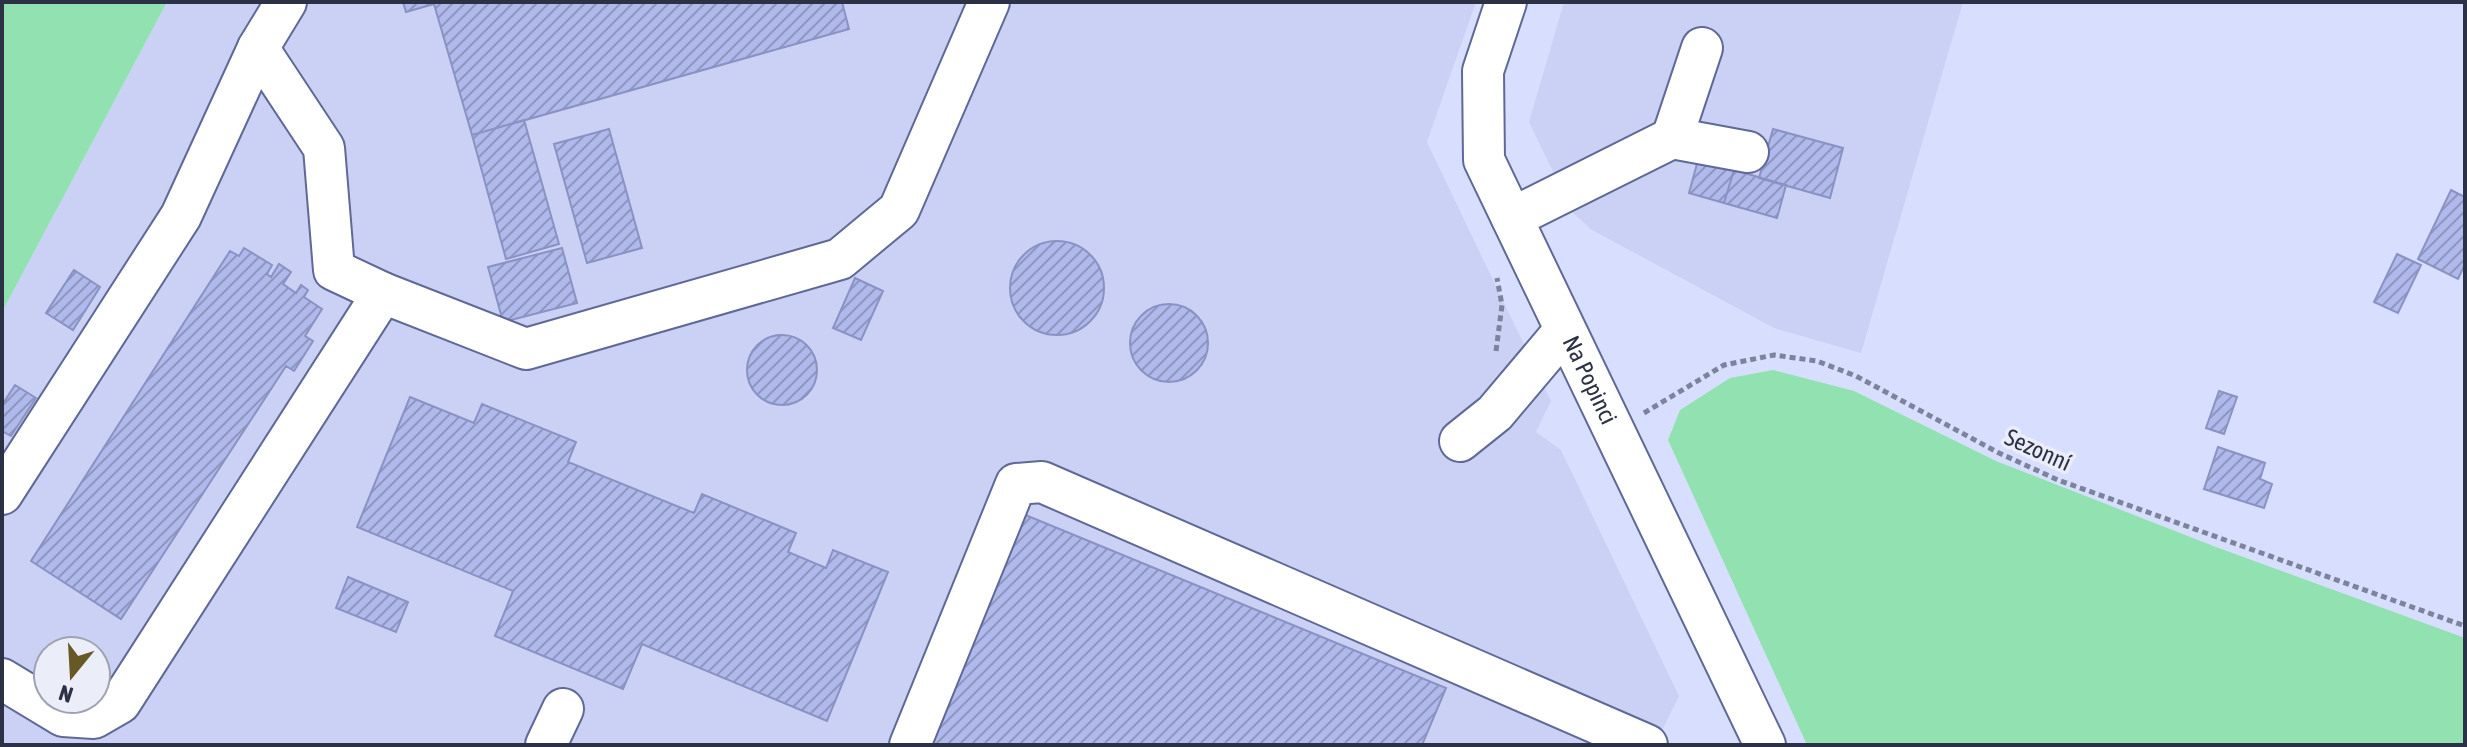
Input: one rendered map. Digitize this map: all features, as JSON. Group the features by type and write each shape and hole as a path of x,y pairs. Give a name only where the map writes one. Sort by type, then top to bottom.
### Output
{"street":[{"path":"2,494 181,216 258,48 286,2"},
{"path":"258,48 324,148 334,270 383,293 526,349 840,259 899,210 989,2"},
{"name":"Na Popinci","path":"1506,2 1483,71 1484,160 1765,745"},
{"path":"1672,138 1702,48"},
{"path":"1512,218 1672,138 1748,152"},
{"path":"2,679 63,716 94,718 120,703 383,293"},
{"path":"1460,441 1495,413 1565,330"},
{"path":"910,745 1016,484 1042,482 1606,737 1647,745"},
{"path":"546,745 563,709"}],"path":[{"name":"Sezonní","path":"1613,432 1724,365 1774,355 1817,361 1856,376 1999,453 2058,480 2465,626"}],"shaded area":[{"path":"167,2 1476,2 1427,142 1551,401 1536,432 1561,450 1679,696 1655,745 2,745 2,312"},
{"path":"1564,2 1963,2 1861,353 1774,328 1592,230 1573,213 1529,122"}],"green space":[{"path":"2,2 167,2 2,312"},
{"path":"1773,370 1854,391 1996,461 2216,547 2465,638 2465,745 1807,745 1668,440 1680,410 1730,378"}],"building":[{"path":"403,2 842,2 849,29 472,135 434,4 406,12"},
{"path":"524,120 559,244 506,259 472,135"},
{"path":"609,129 642,248 587,263 554,144"},
{"path":"1773,129 1843,148 1830,198 1759,178"},
{"path":"1698,160 1734,170 1724,203 1689,193"},
{"path":"1734,170 1786,185 1777,218 1724,203"},
{"path":"2451,190 2465,197 2465,264 2458,279 2418,259"},
{"path":"1057,241 1075,244 1090,255 1101,270 1104,288 1101,306 1090,321 1075,332 1057,335 1039,332 1024,321 1013,306 1010,288 1013,270 1024,255 1039,244"},
{"path":"244,248 272,265 267,274 271,277 279,264 291,272 283,284 296,293 301,285 308,290 304,297 322,309 305,336 313,341 294,371 286,366 121,619 31,561 230,251 239,256"},
{"path":"562,248 577,303 503,322 488,267"},
{"path":"2397,254 2421,265 2398,313 2374,302"},
{"path":"74,270 100,287 73,330 46,313"},
{"path":"855,278 883,291 861,340 833,328"},
{"path":"1169,304 1184,307 1197,315 1205,328 1208,343 1205,358 1197,371 1184,379 1169,382 1154,379 1141,371 1133,358 1130,343 1133,328 1141,315 1154,307"},
{"path":"782,335 807,345 817,370 807,395 782,405 757,395 747,370 757,345"},
{"path":"15,385 36,398 11,436 2,431 2,405"},
{"path":"2219,391 2237,397 2224,434 2206,428"},
{"path":"410,397 474,423 482,404 576,442 568,462 694,513 702,494 796,533 788,552 826,568 833,550 888,572 827,721 642,644 623,689 495,636 513,591 357,527"},
{"path":"2218,447 2265,463 2260,479 2272,484 2264,508 2204,489"},
{"path":"1023,514 1446,688 1422,745 927,745"},
{"path":"348,577 408,602 396,632 336,608"}]}
